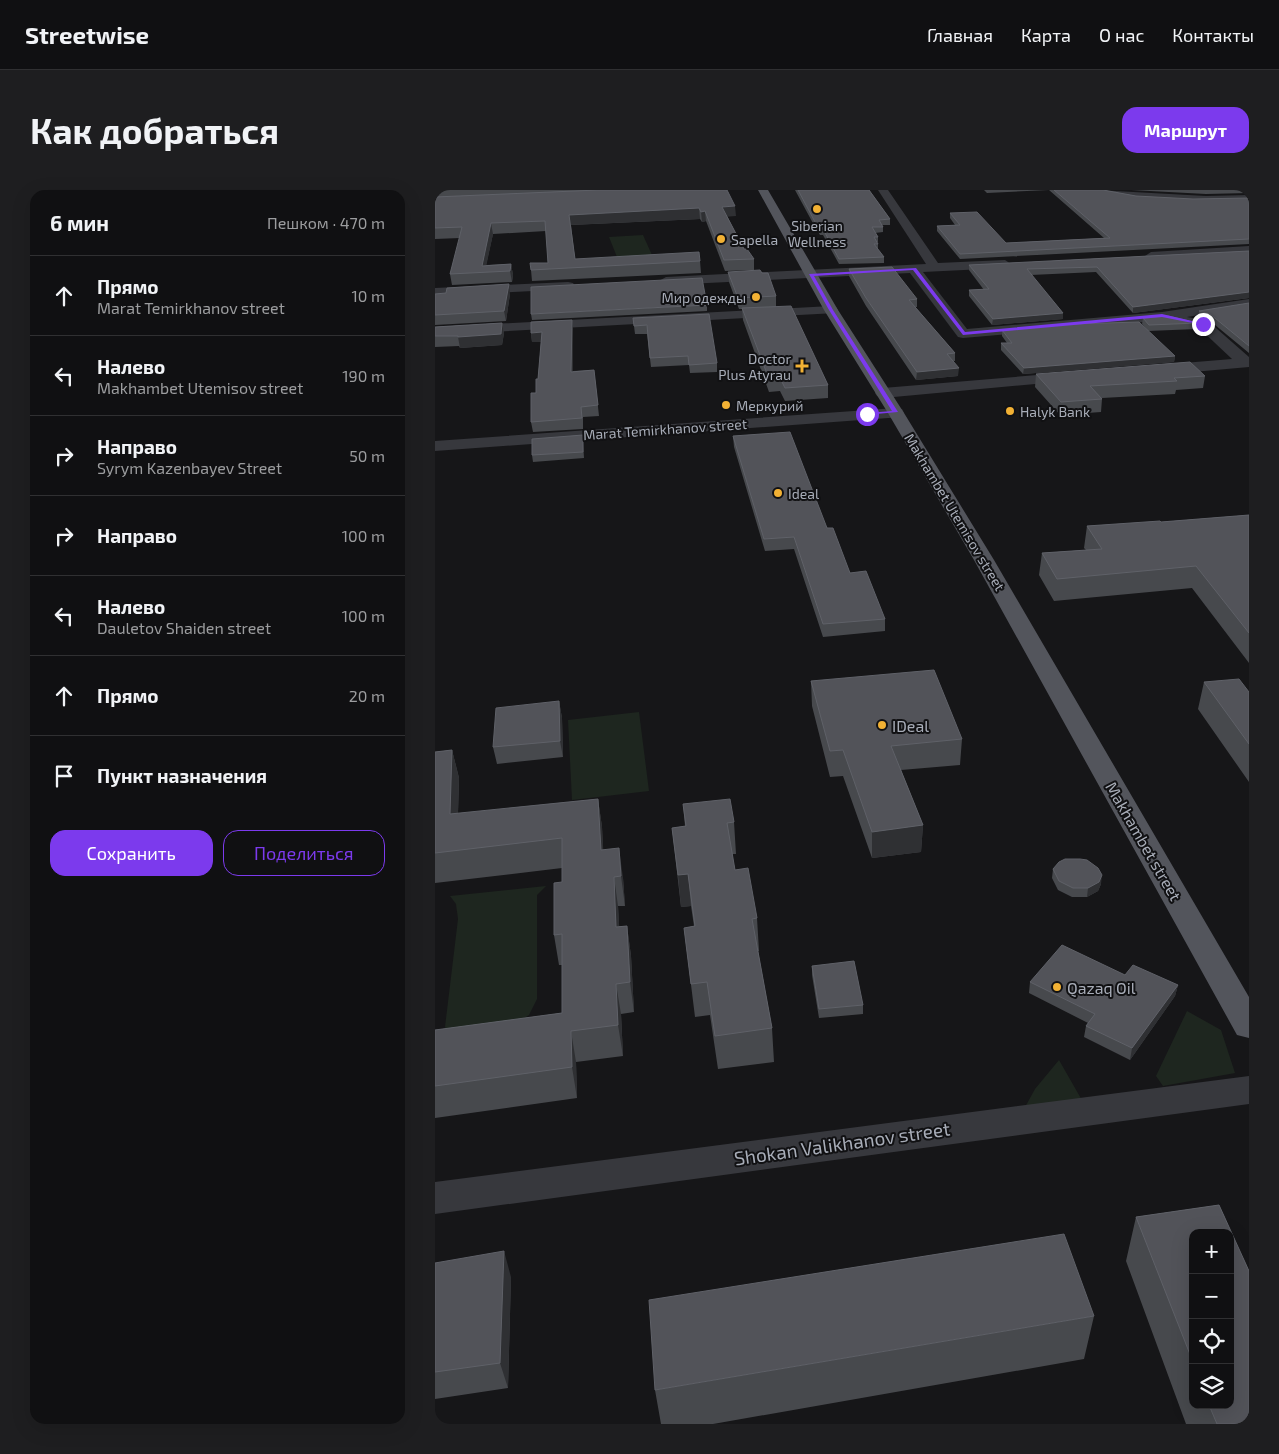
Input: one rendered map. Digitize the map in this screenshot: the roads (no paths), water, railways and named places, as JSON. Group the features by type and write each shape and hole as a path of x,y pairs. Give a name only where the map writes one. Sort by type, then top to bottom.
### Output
{"main road":[{"name":"Makhambet Utemisov street","path":"763,190 831,310 896,412 1026,631 1249,1026"}],"street":[{"path":"883,190 935,268"},
{"path":"1103,190 1129,196 1206,199 1249,198"},
{"path":"1141,256 1249,250"},
{"path":"651,282 1014,263"},
{"path":"914,269 963,334 1162,316 1249,303"},
{"path":"435,292 584,285"},
{"path":"435,331 831,310"},
{"path":"1162,316 1203,324 1247,363"},
{"path":"1148,371 1247,363"},
{"path":"883,393 1089,376"},
{"name":"Marat Temirkhanov street","path":"435,446 896,412"},
{"name":"Shokan Valikhanov street","path":"435,1198 1249,1090"}],"place":[{"name":"Siberian Wellness","path":"817,209"},
{"name":"Sapella","path":"721,239"},
{"name":"Мир одежды","path":"756,297"},
{"name":"Doctor Plus Atyrau","path":"802,366"},
{"name":"Меркурий","path":"726,405"},
{"name":"Halyk Bank","path":"1010,411"},
{"name":"Ideal","path":"778,493"},
{"name":"IDeal","path":"882,725"},
{"name":"Qazaq Oil","path":"1057,987"}]}
